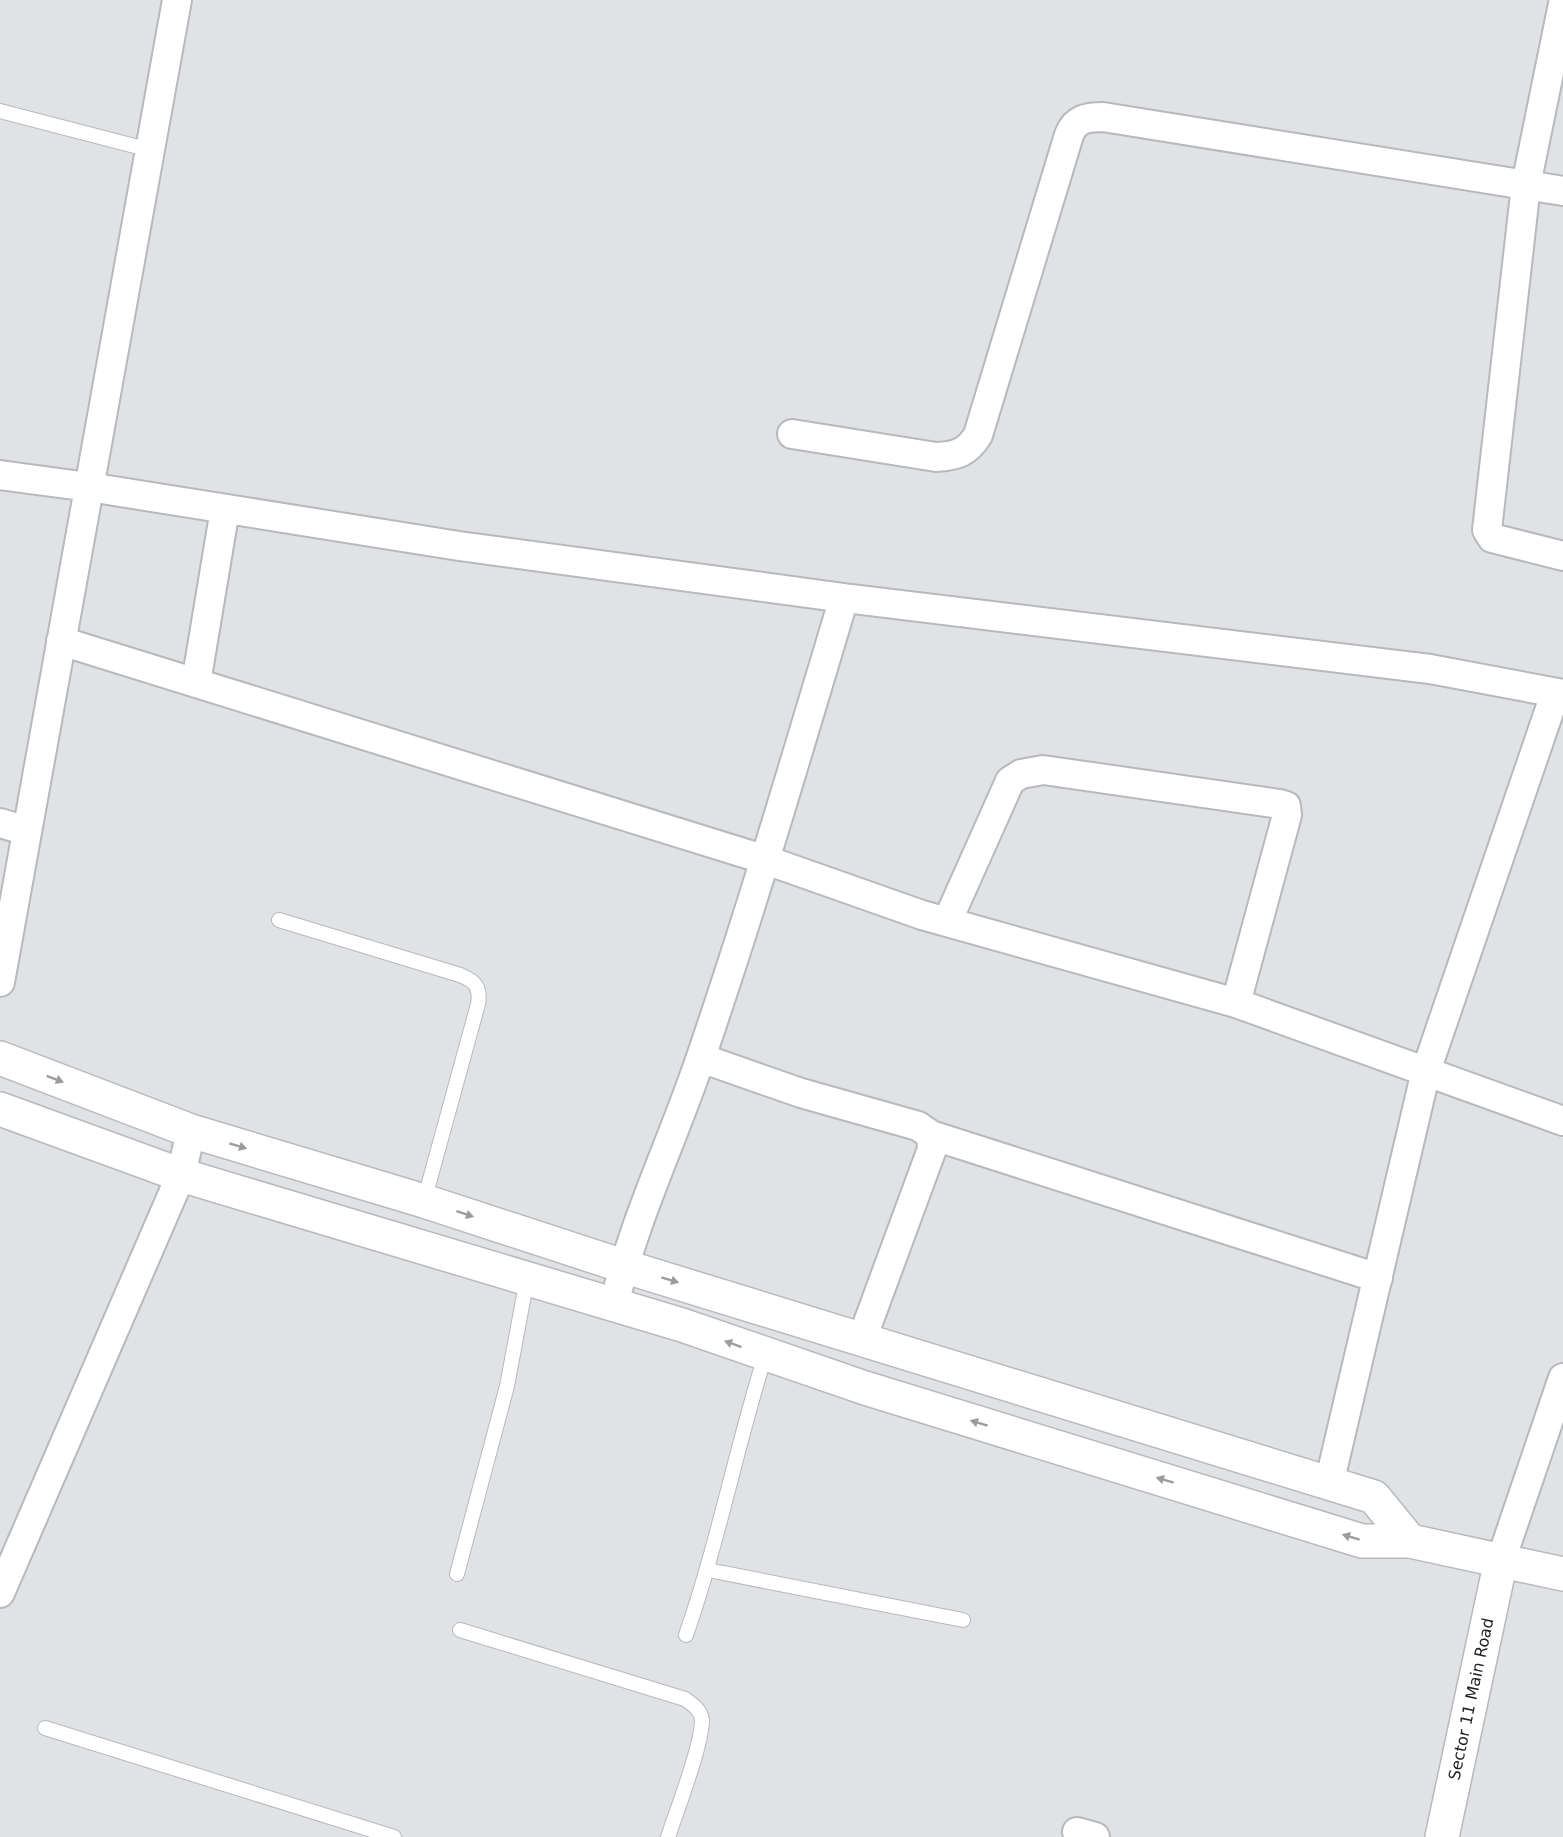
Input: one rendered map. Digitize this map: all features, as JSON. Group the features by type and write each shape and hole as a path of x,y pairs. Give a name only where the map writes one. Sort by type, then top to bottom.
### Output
{"street":[{"path":"0,982 177,0"},
{"path":"1563,4 1526,185 1487,530 1492,538 1563,556"},
{"path":"792,434 936,456 954,456 970,448 978,435 1069,135 1073,125 1083,119 1103,117 1563,191"},
{"path":"0,475 89,486 459,546 844,598 1430,669 1563,694 1552,700 1426,1071 1329,1484"},
{"path":"196,683 225,509"},
{"path":"614,1305 623,1266 701,1058 766,860 844,598"},
{"path":"61,641 766,860 947,922 1236,1003 1563,1121"},
{"path":"947,922 1010,781 1021,774 1043,771 1280,804 1286,807 1287,815 1236,1003"},
{"path":"0,823 27,831"},
{"path":"0,1058 190,1131 424,1201 623,1266 1374,1497 1410,1541"},
{"path":"701,1058 801,1093 918,1126 931,1135 1378,1278"},
{"path":"0,1109 181,1175 682,1325 765,1356 1362,1541 1410,1541 1563,1574"},
{"path":"0,1593 181,1175 190,1131"},
{"path":"862,1339 932,1149 934,1142 931,1135"},
{"path":"1501,1560 1563,1378"},
{"name":"Sector 11 Main Road","path":"1442,1837 1501,1560"}],"lane":[{"path":"0,111 150,150"},
{"path":"279,920 460,975 477,986 480,993 478,1004 424,1201"},
{"path":"458,1575 507,1386 527,1279"},
{"path":"686,1635 708,1570 733,1464 765,1356"},
{"path":"708,1570 963,1620"},
{"path":"460,1630 685,1699 696,1706 702,1718 698,1742 669,1837"},
{"path":"45,1728 394,1837"}]}
